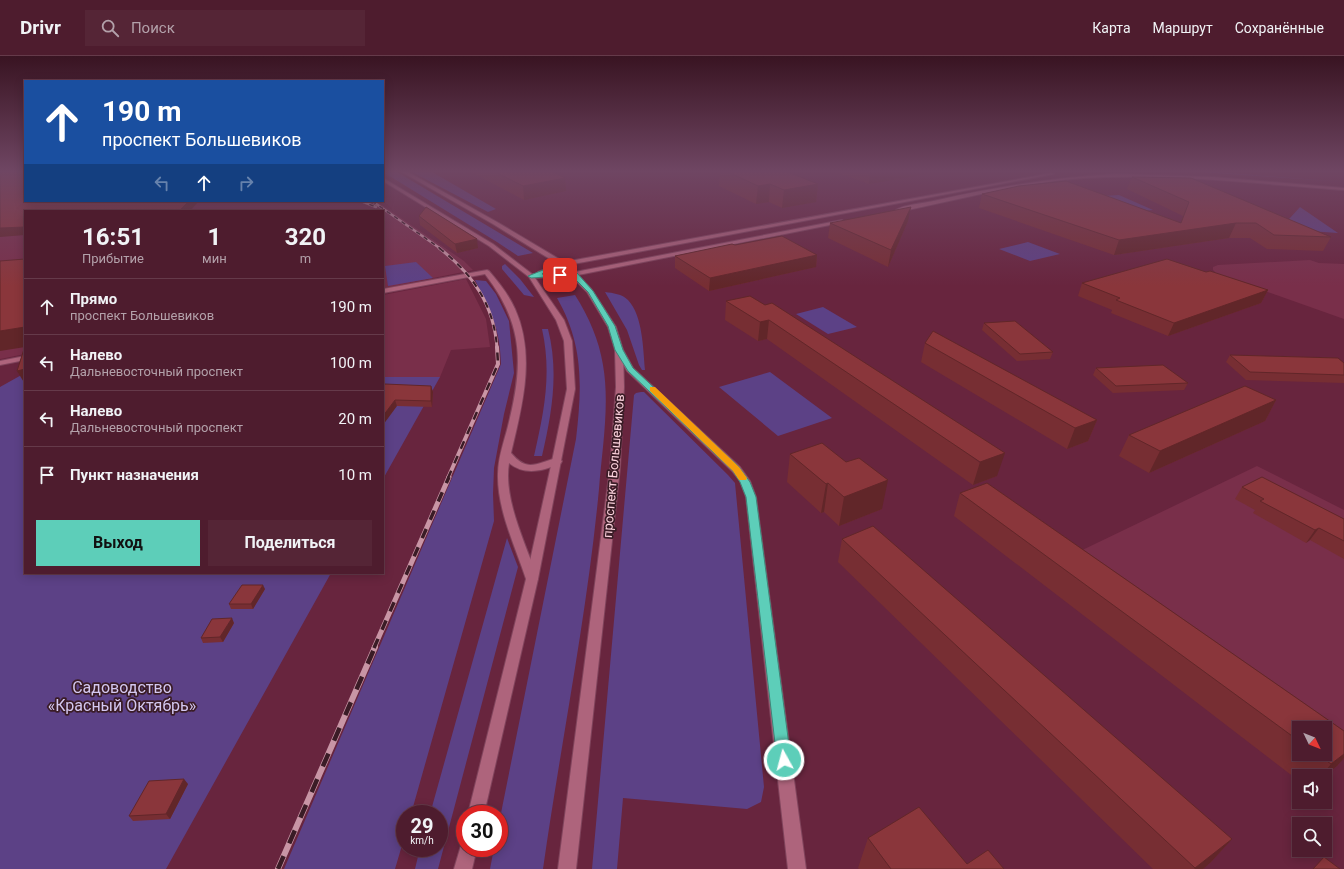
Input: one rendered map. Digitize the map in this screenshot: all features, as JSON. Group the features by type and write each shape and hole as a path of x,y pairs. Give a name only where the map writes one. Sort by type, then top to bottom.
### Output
{"street":[{"path":"434,210 491,245 531,276 560,320 568,341 571,390 532,579 478,805"},
{"name":"проспект Большевиков","path":"472,210 563,264 575,274 590,291 612,326 619,350 620,387 615,468 567,869"},
{"path":"531,276 563,264 851,210"},
{"path":"889,212 899,210"},
{"path":"531,276 575,274 851,220"},
{"path":"384,291 487,272 509,304 518,326 522,346 523,368 521,392 506,454 502,479 509,508 532,579"},
{"path":"619,350 630,369 736,469 745,482 751,497 797,869"},
{"path":"0,363 24,358"},
{"path":"506,454 513,464 522,468 539,467 557,461"},
{"path":"463,869 466,857"}],"shaded area":[{"path":"0,210 389,210 464,261 473,270 384,288 384,210 24,210 24,354 0,359"},
{"path":"1310,260 1319,263 1344,264 1344,319 1217,274 1213,270 1213,267 1218,265"},
{"path":"466,279 486,319 490,347 451,350 440,377 384,377 384,295"},
{"path":"1257,466 1344,510 1344,752 1332,737 1332,721 1315,721 1072,555"}],"green space":[{"path":"445,210 461,210 533,253 518,256"},
{"path":"1297,210 1304,210 1338,233 1280,229"},
{"path":"1028,242 1060,254 1030,261 999,249"},
{"path":"416,262 433,278 388,286 385,266"},
{"path":"505,264 520,279 534,297 524,295 502,269 502,266"},
{"path":"475,280 486,281 496,294 509,321 514,373 504,414 494,468 494,521 414,805 396,805 396,857 399,857 395,869 284,869 501,364 497,330 486,302"},
{"path":"605,292 623,296 633,307 637,315 643,343 645,370 642,370 639,365 627,330"},
{"path":"575,295 589,320 599,347 603,365 606,411 594,537 581,632 543,869 490,869 492,857 508,857 508,805 503,805 576,439 580,384 579,367 572,333 566,315 557,298"},
{"path":"823,307 857,327 828,334 796,314"},
{"path":"542,329 548,329 554,377 549,424 542,456 534,456 546,393 545,346"},
{"path":"770,372 832,418 778,436 719,387"},
{"name":"Садоводство «Красный Октябрь»","path":"24,374 24,574 330,574 166,869 0,869 0,387"},
{"path":"384,377 440,377 384,477"},
{"path":"644,392 735,483 764,787 761,802 747,809 623,798 617,869 592,869 634,395"},
{"path":"507,538 518,567 448,831 448,805 433,805"},
{"path":"418,857 441,857 438,869 415,869"}],"building":[{"path":"0,210 180,210 24,210 24,227 0,228"},
{"path":"424,210 431,210 477,239 455,244 419,216"},
{"path":"896,210 910,210 891,250 830,223"},
{"path":"1029,210 1145,210 1181,223 1186,210 1267,210 1331,237 1274,235 1256,223 1236,223 1119,240"},
{"path":"782,236 817,255 710,278 675,256 732,244 735,245"},
{"path":"24,259 24,327 0,331 0,261"},
{"path":"1167,259 1268,290 1174,323 1116,300 1120,298 1082,283"},
{"path":"750,296 765,305 772,303 1005,453 980,462 769,320 760,322 726,301"},
{"path":"1015,321 1053,352 1020,354 984,323"},
{"path":"933,331 1097,420 1075,428 925,343"},
{"path":"24,349 24,369 17,371"},
{"path":"1230,355 1338,358 1344,363 1344,375 1250,372"},
{"path":"1163,365 1188,383 1116,386 1096,368"},
{"path":"385,384 431,386 431,401 395,400 384,415"},
{"path":"1245,386 1276,400 1160,451 1129,435"},
{"path":"822,443 846,462 859,458 888,480 844,497 790,454"},
{"path":"1262,477 1344,519 1344,541 1319,528 1315,530 1260,501 1264,499 1242,487"},
{"path":"987,483 1330,721 1292,721 1292,736 960,493"},
{"path":"873,526 1232,839 1195,868 842,539"},
{"path":"242,585 263,585 251,604 229,604"},
{"path":"232,618 220,637 201,638 212,619"},
{"path":"1332,723 1344,731 1344,754 1331,764 1327,761 1332,761"},
{"path":"184,779 166,814 129,816 149,781"},
{"path":"919,807 967,864 988,850 1004,869 891,869 868,838"},
{"path":"1324,857 1340,869 1313,869"}],"railway":[{"path":"385,210 441,249"},
{"path":"439,248 462,269 480,292 491,318 497,348"},
{"path":"448,478 498,364 497,347"},
{"path":"374,648 449,477"},
{"path":"278,869 375,647"}],"slow traffic":[{"path":"653,389 736,469 742,478"}],"route":[{"path":"560,275 531,276 563,264 575,274 590,291 612,326 619,350 630,369 649,385 736,469 745,482 751,497 784,760"}]}
